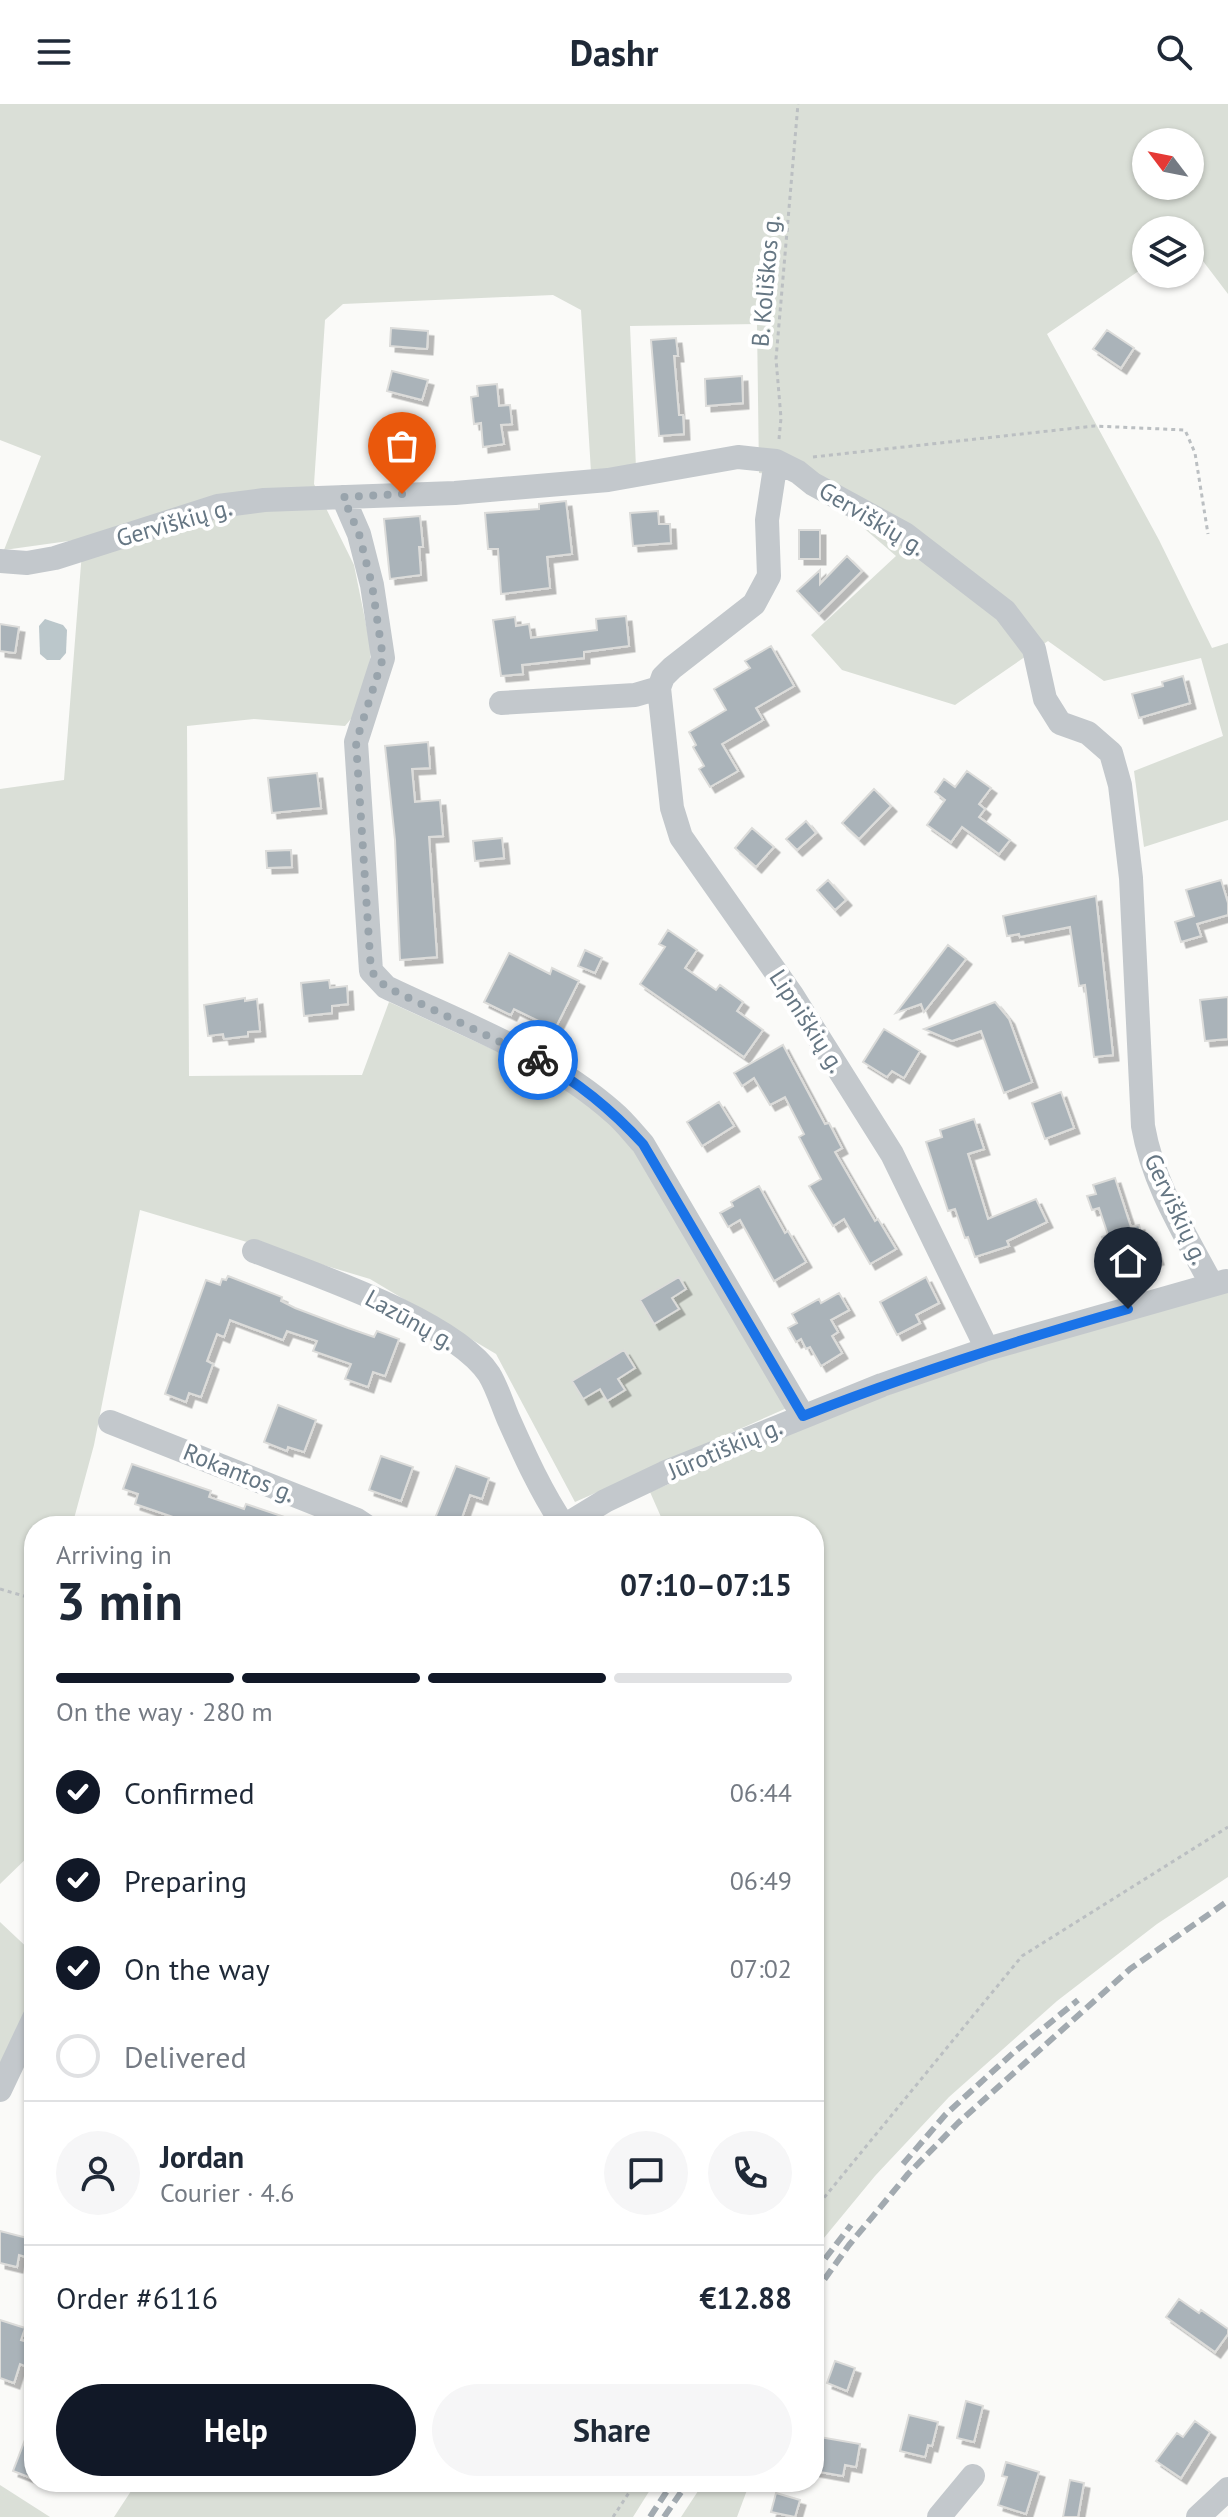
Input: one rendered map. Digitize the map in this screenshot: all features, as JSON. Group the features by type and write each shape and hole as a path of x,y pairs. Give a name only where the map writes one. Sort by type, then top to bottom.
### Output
{"street":[{"name":"Gerviškių g.","path":"0,561 27,563 55,558 218,506 264,500 455,493 608,480 738,457 776,461 905,534 1005,611 1034,649 1045,699 1060,723 1088,733 1111,753 1120,785 1131,878 1143,1126 1148,1156 1163,1192 1220,1282"},
{"path":"501,703 635,695 659,688 663,677 672,668 754,604 769,576 767,520 776,461"},
{"path":"343,497 359,534 372,585 383,658 356,742 371,971 386,987 541,1062 615,1113 643,1144 803,1416"},
{"name":"Lipniškių g.","path":"659,688 672,808 681,837 792,995 892,1154 987,1349"},
{"name":"Lazūnų g.","path":"254,1251 364,1294 432,1328 474,1357 489,1374 529,1467 558,1516"},
{"name":"Jūrotiškių g.","path":"580,1516 664,1473 882,1385 987,1349 1220,1282"},
{"name":"Rokantos g.","path":"110,1422 347,1516"},
{"path":"0,2090 24,2039"},
{"path":"939,2517 973,2476"},
{"path":"1198,2517 1228,2489"}],"path":[{"name":"B. Koliškos g.","path":"776,461 781,418 776,359 798,104"},
{"path":"776,461 1094,426 1185,430 1195,453 1208,534"},
{"path":"0,1589 24,1596"},
{"path":"824,2198 1022,1956 1228,1827"},
{"path":"613,2517 629,2492"}],"shaded area":[{"path":"0,104 1228,104 1228,294 1204,262 1204,216 1132,216 1132,276 1047,334 1159,540 1212,648 1228,643 1228,820 1144,847 1134,771 1223,736 1201,658 1104,681 1048,641 955,705 842,670 811,635 896,556 836,504 784,476 759,473 757,324 630,326 636,468 591,472 581,310 553,295 343,304 325,320 314,484 354,565 371,649 368,679 356,713 345,726 254,719 187,726 189,1076 362,1075 389,1002 538,1070 622,1130 787,1408 575,1502 496,1354 370,1279 140,1210 94,1445 75,1516 24,1516 24,1861 0,1884 0,789 64,780 83,539 4,550 41,456 0,440"},
{"path":"45,619 63,625 67,630 66,653 60,660 47,660 40,654 39,626"},
{"path":"1228,1285 1228,1877 1157,1924 1057,2001 949,2097 875,2176 824,2238 824,1516 661,1516 650,1492 829,1416 986,1360"},
{"path":"0,1922 24,1945 24,2018 0,2064"},
{"path":"0,2485 50,2517 0,2517"},
{"path":"130,2492 649,2492 633,2517 114,2517"},
{"path":"697,2492 746,2492 737,2517 681,2517"}],"building":[{"path":"391,328 428,331 427,349 390,346"},
{"path":"1107,330 1134,348 1121,368 1093,349"},
{"path":"676,338 678,356 674,356 679,415 683,415 684,434 659,436 651,340"},
{"path":"392,371 428,380 422,400 387,391"},
{"path":"742,376 743,403 706,406 705,379"},
{"path":"497,384 499,406 510,405 512,424 501,425 504,444 483,447 481,423 474,424 471,397 478,396 477,386"},
{"path":"566,501 572,554 547,557 550,588 501,594 498,549 488,549 485,513 539,509 539,504"},
{"path":"658,511 659,524 670,524 671,543 633,546 630,513"},
{"path":"420,516 423,547 419,547 421,575 390,579 384,519"},
{"path":"799,530 820,530 820,559 799,559"},
{"path":"847,556 862,571 819,614 797,591 820,570 820,584"},
{"path":"626,616 629,646 584,652 584,658 522,665 523,674 501,676 493,620 515,617 516,626 529,624 531,638 597,630 596,619"},
{"path":"0,624 19,627 15,653 0,651"},
{"path":"771,646 794,686 756,708 763,720 722,744 738,771 710,787 699,769 704,766 689,732 726,710 714,689 750,668 745,661"},
{"path":"1183,676 1190,703 1139,718 1132,694 1163,686 1162,682"},
{"path":"428,742 430,768 412,769 415,802 440,800 443,836 429,837 437,957 400,960 395,840 385,746"},
{"path":"967,771 991,788 979,804 985,809 979,817 1010,840 999,854 962,827 951,842 927,825 945,800 935,792 944,779 955,787"},
{"path":"317,773 321,808 272,813 268,778"},
{"path":"874,789 891,806 859,839 842,823"},
{"path":"806,821 816,833 797,850 786,839"},
{"path":"752,828 774,847 756,867 735,848"},
{"path":"502,838 504,858 475,861 473,841"},
{"path":"291,850 292,867 267,868 266,851"},
{"path":"828,880 846,900 835,910 817,890"},
{"path":"1221,880 1228,915 1197,924 1201,936 1181,942 1175,922 1194,916 1186,890"},
{"path":"1096,896 1113,1055 1094,1057 1085,985 1079,986 1070,927 1020,937 1019,934 1007,936 1003,916"},
{"path":"668,930 697,950 685,968 716,990 720,985 743,1002 737,1011 763,1030 744,1057 640,984 665,947 659,944"},
{"path":"948,945 966,959 924,1012 921,1004 896,1013"},
{"path":"585,950 602,958 595,973 578,966"},
{"path":"509,953 550,974 552,968 579,981 555,1029 514,1009 511,1015 484,1002"},
{"path":"329,980 330,988 347,986 348,1004 332,1006 332,1013 304,1016 301,983"},
{"path":"1228,997 1228,1039 1205,1041 1200,1000"},
{"path":"245,998 245,1001 257,999 260,1031 224,1039 223,1034 208,1036 204,1005"},
{"path":"995,1002 1009,1019 1032,1082 1004,1093 981,1031 952,1041 924,1029"},
{"path":"884,1029 920,1051 904,1078 892,1071 887,1077 863,1062"},
{"path":"783,1045 825,1124 829,1123 842,1148 835,1152 875,1221 878,1219 896,1249 870,1264 844,1219 833,1226 809,1186 821,1179 799,1137 804,1134 785,1097 770,1105 754,1078 742,1086 734,1073"},
{"path":"1061,1092 1074,1128 1045,1139 1032,1103"},
{"path":"719,1102 734,1126 702,1146 687,1122"},
{"path":"974,1119 984,1149 968,1154 988,1219 1036,1199 1047,1222 1007,1241 1009,1246 975,1257 955,1209 948,1211 926,1142 942,1137 940,1130"},
{"path":"1115,1178 1131,1227 1139,1225 1143,1240 1151,1237 1158,1259 1113,1274 1102,1237 1108,1235 1099,1208 1092,1210 1087,1196 1096,1194 1093,1185"},
{"path":"759,1186 785,1233 788,1231 806,1262 774,1281 740,1220 728,1227 720,1213 733,1206 731,1202"},
{"path":"228,1276 282,1297 281,1301 295,1308 348,1328 374,1337 377,1331 399,1339 385,1376 373,1372 368,1387 345,1379 351,1364 313,1351 317,1341 287,1331 283,1340 230,1320 224,1337 217,1334 207,1361 213,1364 201,1397 189,1393 186,1402 165,1394 206,1280 220,1285 222,1279 226,1280"},
{"path":"679,1277 686,1289 672,1298 679,1309 654,1324 640,1300"},
{"path":"926,1277 939,1303 916,1315 920,1323 897,1335 880,1302"},
{"path":"839,1293 849,1310 831,1320 838,1332 832,1336 842,1353 821,1366 810,1347 806,1349 801,1339 796,1342 788,1328 797,1323 792,1314 819,1299 821,1303"},
{"path":"624,1350 635,1368 618,1379 625,1390 607,1401 600,1389 583,1399 572,1381"},
{"path":"278,1405 316,1420 304,1452 288,1447 287,1451 264,1442"},
{"path":"381,1456 413,1467 401,1501 369,1490"},
{"path":"132,1464 211,1491 209,1497 244,1509 246,1504 281,1516 170,1516 135,1504 138,1494 123,1489"},
{"path":"456,1466 489,1478 482,1499 470,1495 463,1516 436,1516"},
{"path":"0,2231 24,2237 24,2256 19,2255 17,2267 0,2263"},
{"path":"1179,2299 1228,2329 1228,2334 1215,2352 1166,2317"},
{"path":"0,2320 24,2328 21,2340 24,2341 24,2366 20,2364 14,2383 0,2378"},
{"path":"835,2361 855,2368 847,2391 827,2383"},
{"path":"966,2401 983,2406 974,2442 957,2438"},
{"path":"909,2415 938,2422 932,2446 928,2445 925,2457 900,2451"},
{"path":"1195,2421 1210,2432 1181,2478 1156,2461 1177,2433 1183,2437"},
{"path":"824,2438 860,2444 856,2467 845,2465 843,2476 824,2473"},
{"path":"24,2442 24,2475 13,2471"},
{"path":"1006,2462 1039,2472 1026,2514 998,2505 1007,2477 1002,2476"},
{"path":"1070,2480 1084,2483 1078,2517 1063,2517"},
{"path":"776,2493 800,2500 795,2517 771,2512"}],"railway":[{"path":"824,2280 908,2174 958,2123 1130,1969 1228,1901"},
{"path":"903,2164 946,2114 1078,2000"},
{"path":"824,2260 851,2225"},
{"path":"650,2517 666,2492"},
{"path":"664,2517 681,2492"}],"way so far":[{"path":"402,494 343,497 359,534 372,585 383,658 356,742 371,971 386,987 538,1060"}],"route":[{"path":"538,1060 615,1113 643,1144 803,1416 987,1349 1128,1309"}]}
